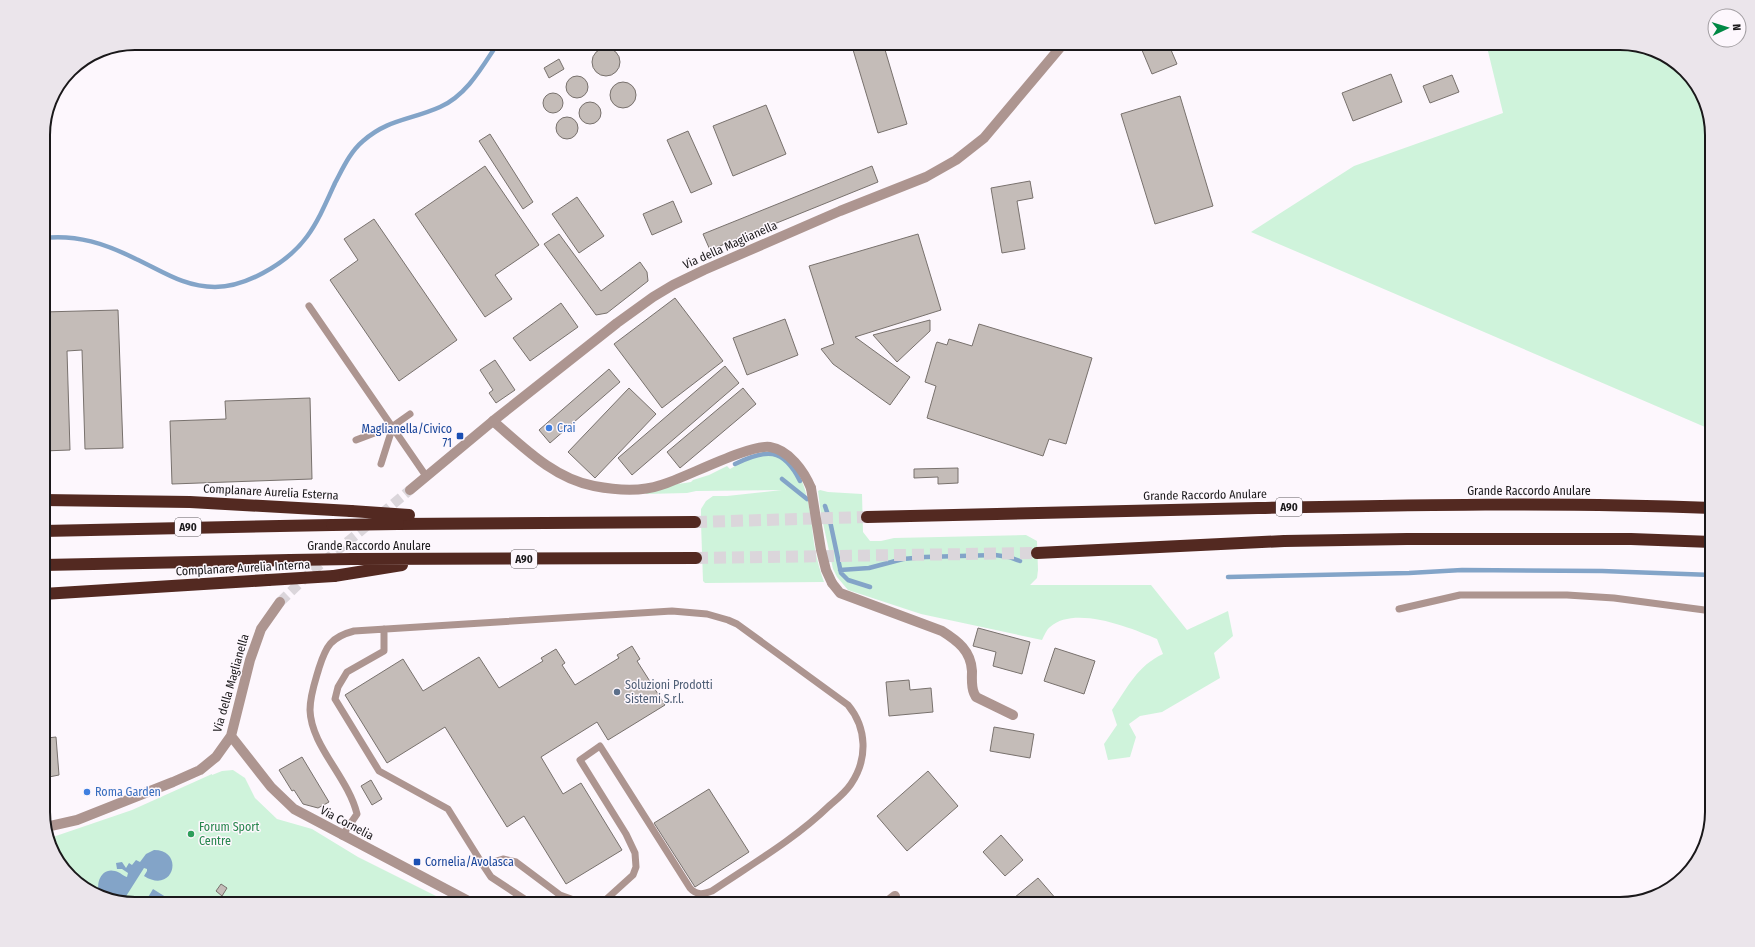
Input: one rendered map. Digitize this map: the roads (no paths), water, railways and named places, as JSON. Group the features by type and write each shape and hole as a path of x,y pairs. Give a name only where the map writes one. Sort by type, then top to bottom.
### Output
{"highway":[{"name":"Complanare Aurelia Esterna","path":"50,500 190,502 410,515 496,523"},
{"name":"Grande Raccordo Anulare","path":"867,517 1328,506 1520,504 1633,505 1705,508"},
{"name":"Grande Raccordo Anulare","path":"50,531 398,524 695,522"},
{"path":"1037,552 1284,541 1399,539 1630,539 1705,542"},
{"name":"Grande Raccordo Anulare","path":"50,565 352,559 696,558"},
{"name":"Complanare Aurelia Interna","path":"50,594 334,576 442,559"}],"street":[{"name":"Via della Maglianella","path":"410,490 493,421 617,323 653,297 673,285 840,211 926,177 956,160 984,138 1058,50"},
{"path":"493,421 532,454 558,472 576,481 593,486 623,489 659,486 750,450 769,447 791,458 797,464 811,488 821,550 832,583 840,593 942,631 956,640 969,656 974,693 976,697 1013,715"},
{"name":"Via della Maglianella","path":"51,826 77,820 191,775 216,757 231,736 255,645 265,622 280,602"},
{"name":"Via Cornelia","path":"231,736 271,787 285,802 300,813 460,897"}],"lane":[{"path":"309,306 426,476"},
{"path":"356,440 393,426 410,414"},
{"path":"381,464 393,426"},
{"path":"1399,609 1460,594 1567,595 1614,598 1705,610"},
{"path":"342,836 357,814 350,793 317,737 312,724 310,699 324,654 329,644 344,633 354,631 672,611 707,614 728,620 750,632 852,709 860,726 863,746 858,771 850,786 814,821 712,890 702,894 696,893 690,888 600,746 580,760 626,834 635,853 636,867 633,875 609,897"},
{"path":"384,629 384,651 348,672 338,687 335,700 379,771 448,809 491,877 521,897"},
{"path":"483,865 504,859 516,862 560,895 566,897"}],"water":[{"path":"154,850 164,852 170,857 172,870 169,876 163,880 154,880 144,876 147,869 144,868 126,896 113,894 98,889 100,878 103,874 110,870 127,877 128,873 122,869 117,869 116,863 122,862 126,868 129,863 132,865 136,860 140,862 146,854"},
{"path":"153,889 166,897 148,897"}],"waterway":[{"path":"50,237 68,237 91,241 114,249 174,278 193,284 221,287 234,285 252,279 278,264 290,255 308,235 322,212 344,166 358,145 382,128 450,102 473,80 494,50"},
{"path":"735,464 756,456 773,454 787,462 794,470 800,481"},
{"path":"782,479 807,499"},
{"name":"Grande Raccordo Anulare","path":"825,506 830,521 841,573 848,580 870,587"},
{"name":"Grande Raccordo Anulare","path":"840,570 869,568 903,559 925,557 995,555 1009,557 1020,561"},
{"path":"1228,577 1409,573 1462,570 1602,571 1705,575"}],"tunnel":[{"path":"280,602 310,573 410,490"},
{"path":"695,522 867,517"},
{"path":"696,558 1037,553"}],"place":[{"name":"Crai","path":"549,428"},
{"name":"Maglianella/Civico 71","path":"460,436"},
{"name":"Soluzioni Prodotti Sistemi S.r.l.","path":"617,692"},
{"name":"Roma Garden","path":"87,792"},
{"name":"Forum Sport Centre","path":"191,834"},
{"name":"Cornelia/Avolasca","path":"417,862"}]}
